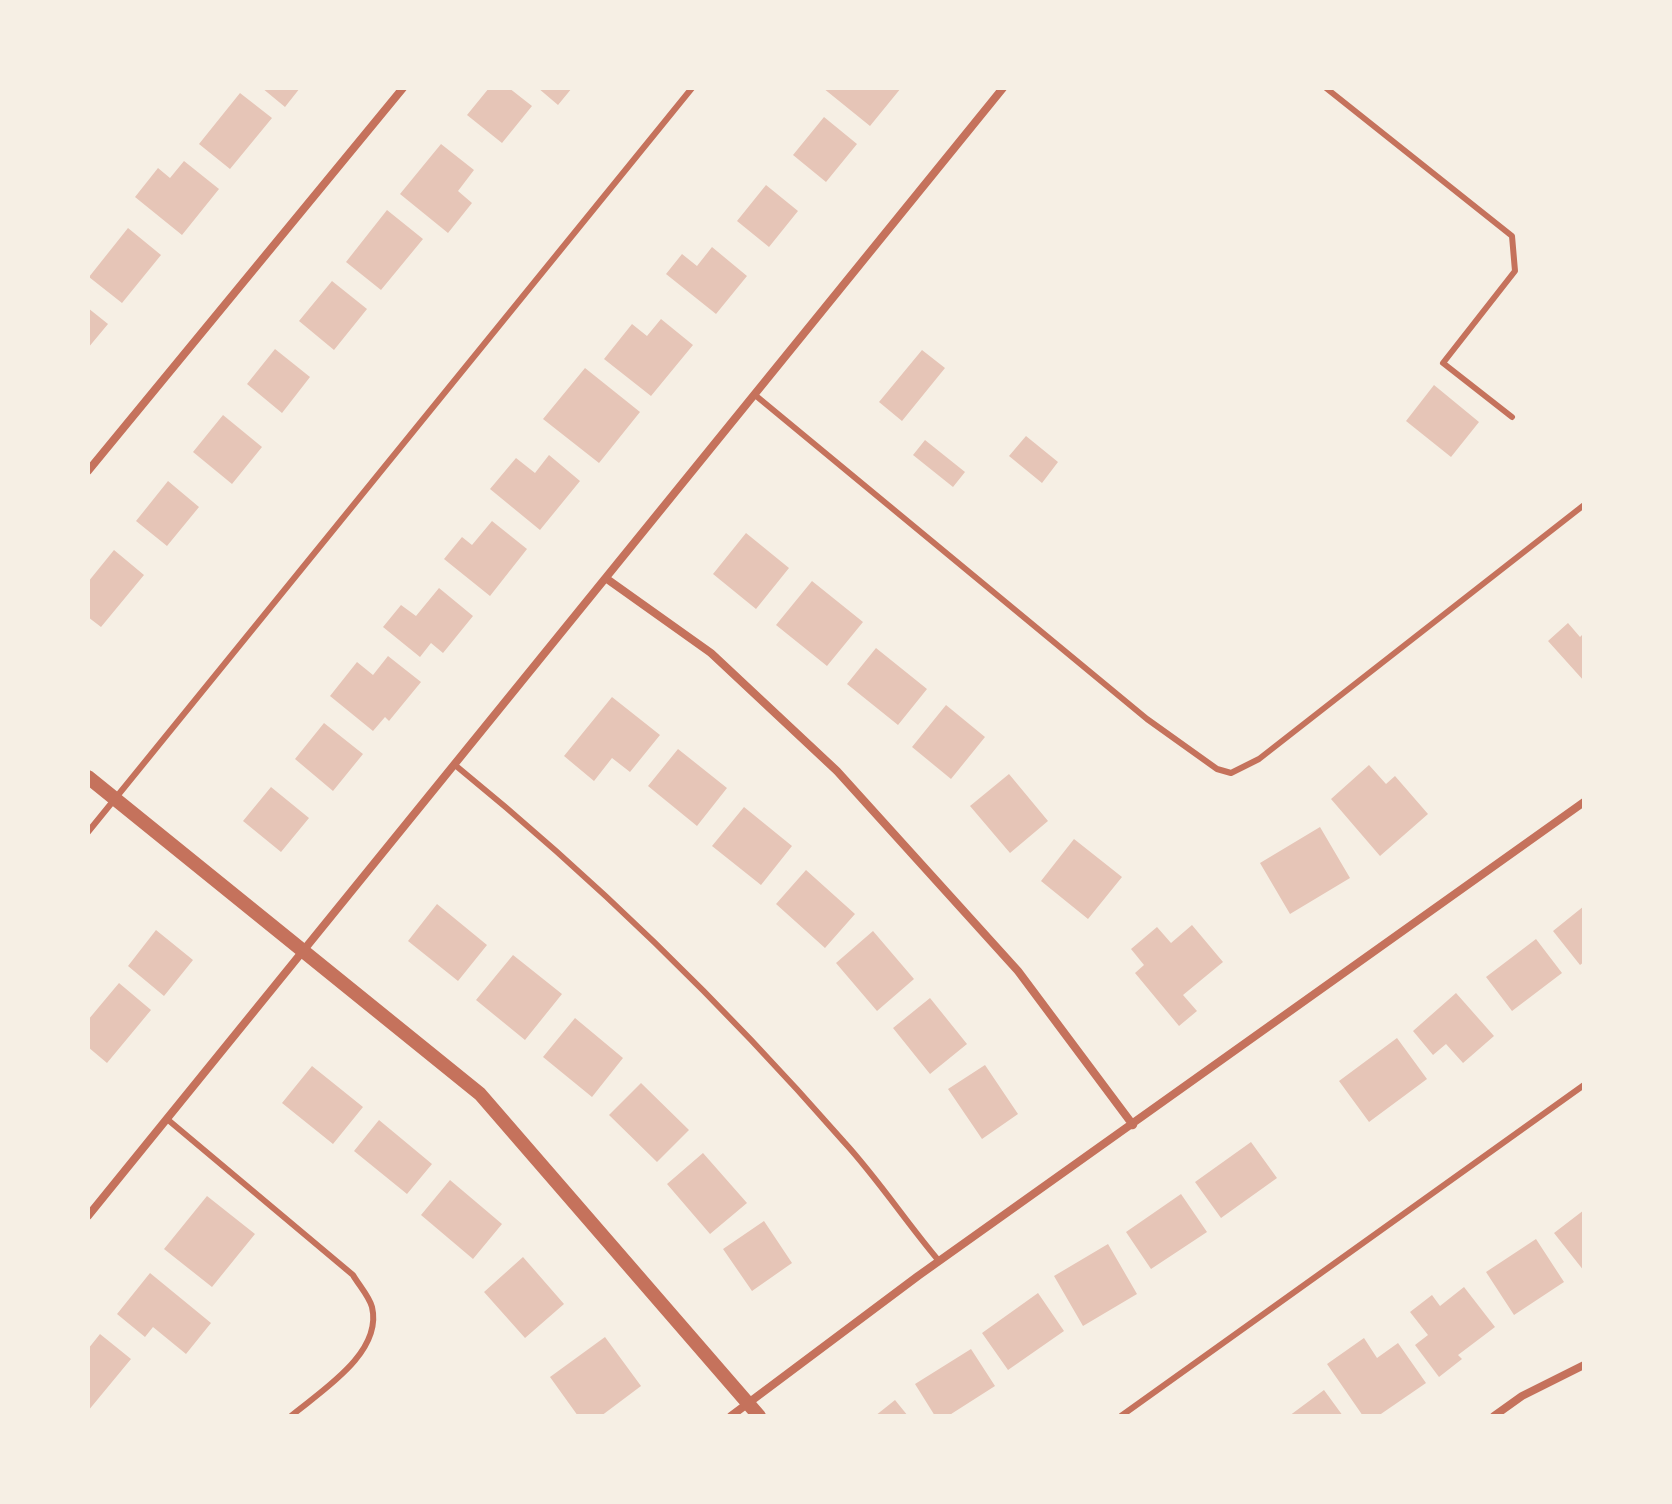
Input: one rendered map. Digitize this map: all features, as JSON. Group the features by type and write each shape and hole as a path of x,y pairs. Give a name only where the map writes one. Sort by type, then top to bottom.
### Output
{"street":[{"path":"88,471 403,88"},
{"path":"88,1216 1003,88"},
{"path":"607,579 711,653 837,771 1018,971 1133,1125"},
{"path":"88,777 480,1094 759,1416"},
{"path":"731,1416 939,1261 1584,802"},
{"path":"1494,1416 1522,1396 1584,1365"}],"lane":[{"path":"88,832 692,88"},
{"path":"1326,88 1512,236 1515,271 1443,363 1512,417"},
{"path":"755,395 1147,719 1217,769 1231,773 1259,759 1584,505"},
{"path":"455,765 656,943 846,1144 939,1261"},
{"path":"1121,1416 1584,1085"},
{"path":"167,1119 353,1275 372,1306 372,1337 346,1372 291,1416"}],"building":[{"path":"262,88 300,88 285,107"},
{"path":"489,88 509,88 532,106 502,143 467,115"},
{"path":"538,88 572,88 558,105"},
{"path":"823,88 901,88 870,126"},
{"path":"240,93 272,118 230,169 199,144"},
{"path":"824,117 857,144 826,182 793,155"},
{"path":"441,144 474,170 458,191 472,203 448,233 400,194"},
{"path":"184,161 219,189 182,235 135,197 158,168 170,178"},
{"path":"766,185 798,211 769,247 737,221"},
{"path":"387,210 423,239 381,290 346,262"},
{"path":"128,228 161,255 122,303 89,277"},
{"path":"712,247 747,276 716,314 666,274 682,254 697,266"},
{"path":"332,281 367,309 334,350 299,321"},
{"path":"88,308 108,324 88,348"},
{"path":"661,319 693,345 651,396 604,359 632,324 647,336"},
{"path":"275,349 310,377 282,413 247,384"},
{"path":"922,350 945,368 902,421 879,402"},
{"path":"585,368 640,412 599,463 543,419"},
{"path":"1434,385 1479,422 1451,457 1406,421"},
{"path":"223,415 262,447 232,484 193,452"},
{"path":"1026,436 1058,462 1042,483 1009,456"},
{"path":"925,440 965,472 953,487 913,455"},
{"path":"549,455 580,481 540,530 490,489 516,458 535,473"},
{"path":"168,481 199,507 167,546 136,521"},
{"path":"492,521 527,549 490,596 444,559 462,537 472,545"},
{"path":"746,533 789,568 756,609 713,574"},
{"path":"114,550 144,575 101,627 88,617 88,582"},
{"path":"812,581 863,622 827,666 776,625"},
{"path":"439,588 473,616 443,653 431,643 420,657 383,627 401,605 416,616"},
{"path":"1568,623 1580,637 1584,633 1584,681 1548,641"},
{"path":"876,648 927,689 898,725 847,684"},
{"path":"388,656 421,682 389,721 385,717 373,731 330,696 357,662 373,675"},
{"path":"612,697 660,735 630,772 612,758 594,781 564,756"},
{"path":"946,705 985,737 951,779 912,747"},
{"path":"324,723 363,754 333,791 295,759"},
{"path":"678,749 727,788 697,826 648,786"},
{"path":"1369,765 1386,784 1395,776 1428,814 1380,856 1331,799"},
{"path":"1009,774 1048,821 1010,853 970,806"},
{"path":"271,787 309,818 281,852 243,821"},
{"path":"744,807 792,846 761,885 712,846"},
{"path":"1320,827 1350,878 1290,914 1260,863"},
{"path":"1074,839 1122,877 1088,919 1041,881"},
{"path":"806,870 855,914 825,948 776,904"},
{"path":"437,904 487,945 458,981 408,941"},
{"path":"1584,906 1584,962 1580,965 1553,931"},
{"path":"1192,925 1223,962 1183,995 1197,1011 1179,1026 1135,973 1144,965 1131,949 1157,927 1171,943"},
{"path":"156,930 193,960 164,996 128,966"},
{"path":"873,931 914,979 877,1011 836,963"},
{"path":"1536,939 1562,973 1512,1011 1486,977"},
{"path":"513,955 562,994 525,1040 476,1000"},
{"path":"119,983 151,1010 107,1063 88,1047 88,1020"},
{"path":"1456,993 1494,1036 1463,1063 1446,1044 1433,1055 1413,1031"},
{"path":"930,998 967,1044 930,1074 893,1028"},
{"path":"575,1018 623,1058 592,1097 543,1057"},
{"path":"1397,1038 1427,1079 1369,1122 1339,1081"},
{"path":"985,1065 1018,1114 982,1139 948,1089"},
{"path":"312,1066 363,1107 333,1144 282,1103"},
{"path":"641,1083 689,1130 657,1162 609,1115"},
{"path":"379,1120 432,1164 407,1194 354,1151"},
{"path":"1251,1142 1277,1178 1221,1218 1195,1182"},
{"path":"703,1153 747,1203 710,1234 667,1184"},
{"path":"450,1180 502,1224 473,1259 421,1215"},
{"path":"1181,1194 1207,1232 1151,1269 1126,1232"},
{"path":"207,1196 255,1234 212,1287 164,1249"},
{"path":"1584,1210 1584,1271 1554,1233"},
{"path":"764,1221 792,1263 752,1291 723,1249"},
{"path":"1536,1239 1564,1282 1514,1315 1486,1272"},
{"path":"1108,1244 1137,1294 1083,1326 1054,1276"},
{"path":"523,1257 564,1304 525,1338 484,1292"},
{"path":"150,1273 211,1323 186,1354 153,1327 145,1337 117,1314"},
{"path":"1464,1287 1495,1327 1458,1355 1462,1359 1439,1377 1415,1345 1428,1335 1410,1312 1432,1295 1440,1306"},
{"path":"1038,1293 1064,1331 1008,1370 982,1333"},
{"path":"100,1334 131,1359 88,1411 88,1349"},
{"path":"605,1337 641,1386 601,1416 578,1416 550,1377"},
{"path":"1364,1338 1377,1358 1398,1343 1426,1383 1378,1416 1363,1416 1327,1364"},
{"path":"971,1349 995,1386 948,1416 935,1416 915,1384"},
{"path":"1324,1390 1343,1416 1289,1416"},
{"path":"895,1400 908,1416 875,1416"}]}
